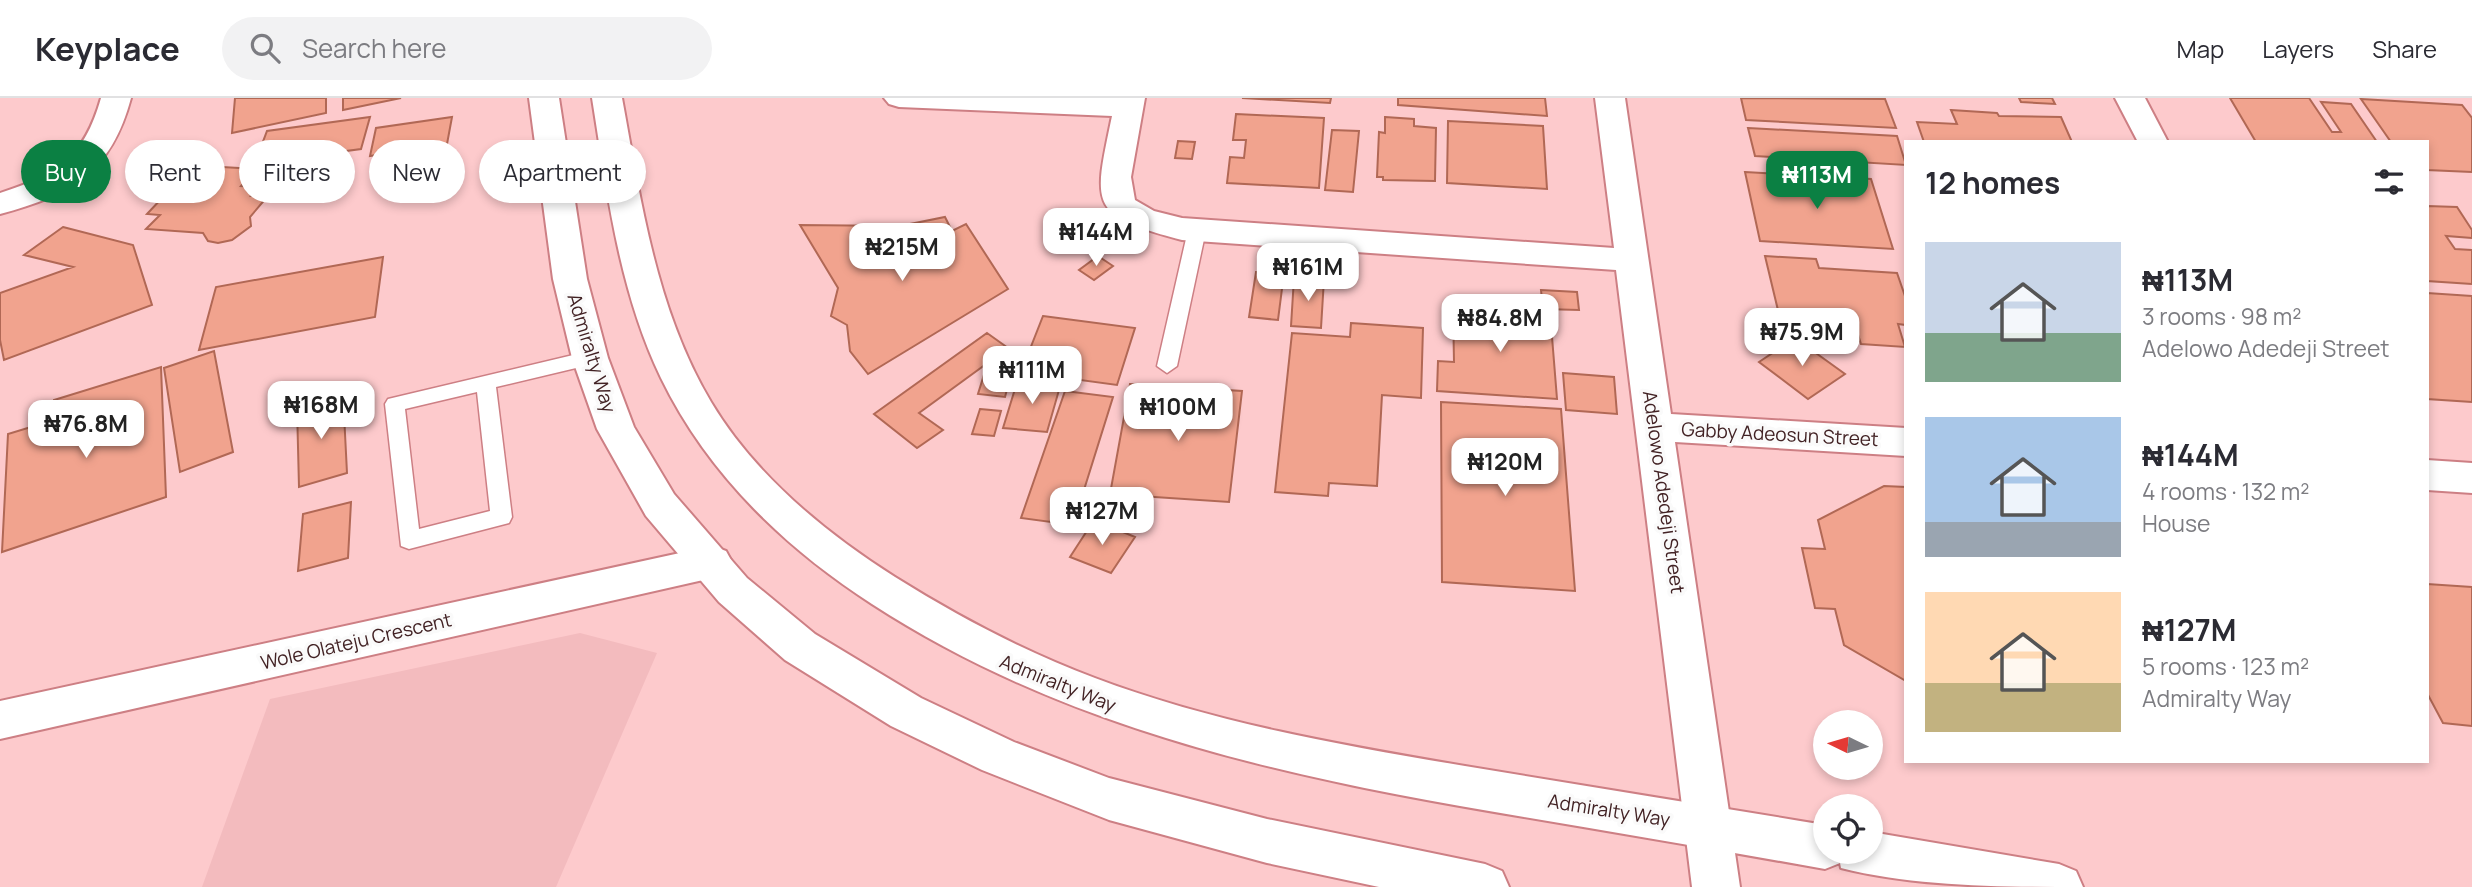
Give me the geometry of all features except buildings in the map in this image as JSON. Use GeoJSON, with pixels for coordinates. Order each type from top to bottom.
{"type":"FeatureCollection","features":[{"type":"Feature","properties":{"kind":"main road"},"geometry":{"type":"LineString","coordinates":[[0,204],[47,189],[77,171],[98,149],[110,127],[116,98]]}},
{"type":"Feature","properties":{"kind":"main road","name":"Admiralty Way"},"geometry":{"type":"LineString","coordinates":[[544,98],[568,267],[590,358],[616,429],[660,505],[712,562],[733,590],[800,647],[906,712],[998,756],[1109,799],[1267,841],[1485,887]]}},
{"type":"Feature","properties":{"kind":"main road","name":"Admiralty Way"},"geometry":{"type":"LineString","coordinates":[[607,98],[630,225],[647,294],[668,355],[699,414],[757,488],[821,547],[906,608],[998,659],[1117,708],[1229,741],[1375,772],[1813,845]]}},
{"type":"Feature","properties":{"kind":"main road"},"geometry":{"type":"LineString","coordinates":[[899,98],[1129,103],[1115,177],[1120,205],[1143,219],[1197,230],[1632,260]]}},
{"type":"Feature","properties":{"kind":"main road","name":"Adelowo Adedeji Street"},"geometry":{"type":"LineString","coordinates":[[1610,98],[1716,887]]}},
{"type":"Feature","properties":{"kind":"main road"},"geometry":{"type":"LineString","coordinates":[[2130,98],[2152,140]]}},
{"type":"Feature","properties":{"kind":"main road","name":"Gabby Adeosun Street"},"geometry":{"type":"LineString","coordinates":[[1655,427],[1904,442]]}},
{"type":"Feature","properties":{"kind":"main road"},"geometry":{"type":"LineString","coordinates":[[2429,475],[2472,478]]}},
{"type":"Feature","properties":{"kind":"main road","name":"Wole Olateju Crescent"},"geometry":{"type":"LineString","coordinates":[[0,720],[712,562]]}},
{"type":"Feature","properties":{"kind":"main road"},"geometry":{"type":"LineString","coordinates":[[1883,856],[2059,887]]}},
{"type":"Feature","properties":{"kind":"lane"},"geometry":{"type":"LineString","coordinates":[[1167,366],[1197,230]]}},
{"type":"Feature","properties":{"kind":"lane"},"geometry":{"type":"LineString","coordinates":[[486,383],[501,517],[409,540],[395,404],[590,358]]}},
{"type":"Feature","properties":{"kind":"shaded area"},"geometry":{"type":"Polygon","coordinates":[[[580,633],[657,653],[556,887],[202,887],[270,699],[580,633]]]}}]}
